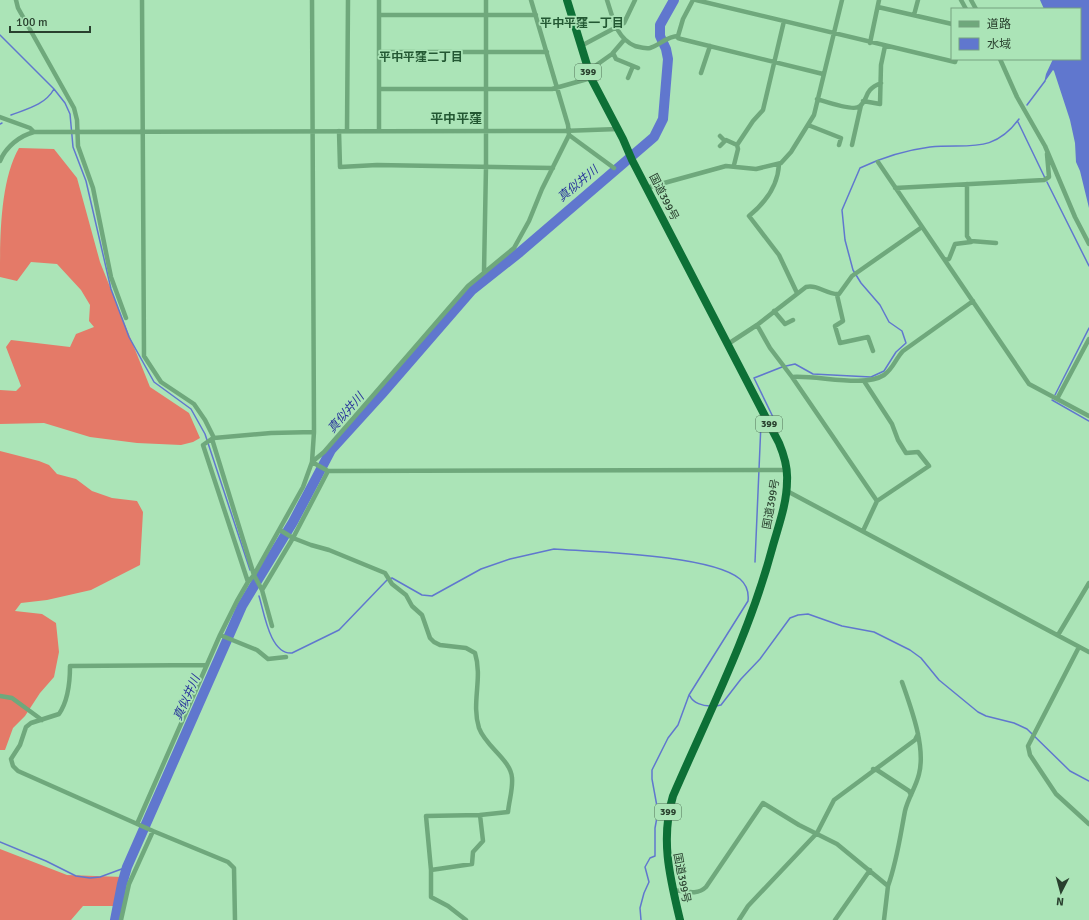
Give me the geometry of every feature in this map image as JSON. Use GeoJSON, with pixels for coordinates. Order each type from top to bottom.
{"type":"FeatureCollection","features":[{"type":"Feature","properties":{"kind":"highway","name":"国道399号"},"geometry":{"type":"LineString","coordinates":[[567,0],[589,75],[624,139],[632,160],[646,188],[779,443],[787,470],[787,491],[764,581],[751,618],[673,796],[668,813],[666,850],[680,920]]}},
{"type":"Feature","properties":{"kind":"street"},"geometry":{"type":"LineString","coordinates":[[16,0],[18,8],[74,108],[77,120],[73,130],[95,195],[111,277],[126,318]]}},
{"type":"Feature","properties":{"kind":"street"},"geometry":{"type":"LineString","coordinates":[[142,0],[144,356],[161,382],[194,404],[205,420],[272,626]]}},
{"type":"Feature","properties":{"kind":"street"},"geometry":{"type":"LineString","coordinates":[[138,825],[221,635],[248,582],[255,576],[281,530],[303,487],[313,462],[312,0]]}},
{"type":"Feature","properties":{"kind":"street"},"geometry":{"type":"LineString","coordinates":[[347,131],[348,0]]}},
{"type":"Feature","properties":{"kind":"street"},"geometry":{"type":"LineString","coordinates":[[379,0],[379,131]]}},
{"type":"Feature","properties":{"kind":"street"},"geometry":{"type":"LineString","coordinates":[[484,272],[486,167],[486,0]]}},
{"type":"Feature","properties":{"kind":"street"},"geometry":{"type":"LineString","coordinates":[[531,0],[569,132],[614,168]]}},
{"type":"Feature","properties":{"kind":"street"},"geometry":{"type":"LineString","coordinates":[[607,0],[616,27],[624,40],[644,48],[651,47],[678,36]]}},
{"type":"Feature","properties":{"kind":"street"},"geometry":{"type":"LineString","coordinates":[[581,46],[624,23],[635,0]]}},
{"type":"Feature","properties":{"kind":"street"},"geometry":{"type":"LineString","coordinates":[[678,36],[683,19],[695,0],[885,46],[955,62],[956,60]]}},
{"type":"Feature","properties":{"kind":"street"},"geometry":{"type":"LineString","coordinates":[[797,293],[781,259],[750,216],[760,207],[768,196],[776,177],[779,164],[791,152],[808,125],[815,110],[822,74],[842,0]]}},
{"type":"Feature","properties":{"kind":"street"},"geometry":{"type":"LineString","coordinates":[[870,42],[879,0]]}},
{"type":"Feature","properties":{"kind":"street"},"geometry":{"type":"LineString","coordinates":[[914,15],[918,0]]}},
{"type":"Feature","properties":{"kind":"street"},"geometry":{"type":"LineString","coordinates":[[878,7],[951,24]]}},
{"type":"Feature","properties":{"kind":"street"},"geometry":{"type":"LineString","coordinates":[[379,15],[536,15]]}},
{"type":"Feature","properties":{"kind":"street"},"geometry":{"type":"LineString","coordinates":[[734,165],[738,149],[737,145],[752,121],[763,110],[784,21]]}},
{"type":"Feature","properties":{"kind":"street"},"geometry":{"type":"LineString","coordinates":[[678,36],[678,38],[822,74]]}},
{"type":"Feature","properties":{"kind":"street"},"geometry":{"type":"LineString","coordinates":[[379,89],[557,88],[589,75],[613,53],[624,40]]}},
{"type":"Feature","properties":{"kind":"street"},"geometry":{"type":"LineString","coordinates":[[701,73],[710,46]]}},
{"type":"Feature","properties":{"kind":"street"},"geometry":{"type":"LineString","coordinates":[[862,103],[880,104],[881,66],[885,46]]}},
{"type":"Feature","properties":{"kind":"street"},"geometry":{"type":"LineString","coordinates":[[379,52],[547,52]]}},
{"type":"Feature","properties":{"kind":"street"},"geometry":{"type":"LineString","coordinates":[[613,53],[616,59],[635,67],[628,78]]}},
{"type":"Feature","properties":{"kind":"street"},"geometry":{"type":"LineString","coordinates":[[1000,60],[1016,97],[1045,146],[1089,244]]}},
{"type":"Feature","properties":{"kind":"street"},"geometry":{"type":"LineString","coordinates":[[817,98],[848,107],[858,108],[870,89],[881,83]]}},
{"type":"Feature","properties":{"kind":"street"},"geometry":{"type":"LineString","coordinates":[[852,145],[862,103]]}},
{"type":"Feature","properties":{"kind":"street"},"geometry":{"type":"LineString","coordinates":[[0,117],[30,128],[34,132]]}},
{"type":"Feature","properties":{"kind":"street"},"geometry":{"type":"LineString","coordinates":[[808,125],[841,138],[839,145]]}},
{"type":"Feature","properties":{"kind":"street"},"geometry":{"type":"LineString","coordinates":[[0,161],[8,147],[14,142],[34,132],[73,130],[143,130],[569,132],[618,129]]}},
{"type":"Feature","properties":{"kind":"street"},"geometry":{"type":"LineString","coordinates":[[339,131],[340,167],[553,168]]}},
{"type":"Feature","properties":{"kind":"street"},"geometry":{"type":"LineString","coordinates":[[313,462],[324,452],[468,286],[514,248],[520,239],[569,132]]}},
{"type":"Feature","properties":{"kind":"street"},"geometry":{"type":"LineString","coordinates":[[720,136],[725,141],[737,145]]}},
{"type":"Feature","properties":{"kind":"street"},"geometry":{"type":"LineString","coordinates":[[720,146],[725,141]]}},
{"type":"Feature","properties":{"kind":"street"},"geometry":{"type":"LineString","coordinates":[[895,188],[1047,179],[1050,174],[1045,146]]}},
{"type":"Feature","properties":{"kind":"street"},"geometry":{"type":"LineString","coordinates":[[878,162],[1029,384],[1089,416]]}},
{"type":"Feature","properties":{"kind":"street"},"geometry":{"type":"LineString","coordinates":[[646,188],[720,167],[734,165],[756,169],[779,164]]}},
{"type":"Feature","properties":{"kind":"street"},"geometry":{"type":"LineString","coordinates":[[967,184],[967,236],[971,241]]}},
{"type":"Feature","properties":{"kind":"street"},"geometry":{"type":"LineString","coordinates":[[837,295],[842,292],[852,276],[922,227]]}},
{"type":"Feature","properties":{"kind":"street"},"geometry":{"type":"LineString","coordinates":[[945,260],[949,259],[955,244],[967,244],[971,241],[996,243]]}},
{"type":"Feature","properties":{"kind":"street"},"geometry":{"type":"LineString","coordinates":[[728,344],[757,325],[797,293],[810,286],[837,295]]}},
{"type":"Feature","properties":{"kind":"street"},"geometry":{"type":"LineString","coordinates":[[837,295],[843,321],[835,326],[840,342],[843,343],[868,337],[873,350]]}},
{"type":"Feature","properties":{"kind":"street"},"geometry":{"type":"LineString","coordinates":[[792,377],[812,376],[864,381],[885,375],[903,351],[973,301]]}},
{"type":"Feature","properties":{"kind":"street"},"geometry":{"type":"LineString","coordinates":[[774,311],[785,324],[793,320]]}},
{"type":"Feature","properties":{"kind":"street"},"geometry":{"type":"LineString","coordinates":[[757,325],[767,344],[792,377],[877,501]]}},
{"type":"Feature","properties":{"kind":"street"},"geometry":{"type":"LineString","coordinates":[[1056,399],[1089,339]]}},
{"type":"Feature","properties":{"kind":"street"},"geometry":{"type":"LineString","coordinates":[[863,531],[877,501],[929,466],[918,452],[906,453],[898,440],[892,424],[864,381]]}},
{"type":"Feature","properties":{"kind":"street"},"geometry":{"type":"LineString","coordinates":[[248,582],[203,445],[212,439],[271,433],[314,432]]}},
{"type":"Feature","properties":{"kind":"street"},"geometry":{"type":"LineString","coordinates":[[313,462],[327,471],[787,470]]}},
{"type":"Feature","properties":{"kind":"street"},"geometry":{"type":"LineString","coordinates":[[261,589],[292,537],[327,471]]}},
{"type":"Feature","properties":{"kind":"street"},"geometry":{"type":"LineString","coordinates":[[787,491],[1089,652]]}},
{"type":"Feature","properties":{"kind":"street"},"geometry":{"type":"LineString","coordinates":[[281,530],[292,537],[311,545],[329,550],[388,575],[390,581],[406,595],[412,606],[422,615],[430,638],[434,642],[466,648],[475,653],[479,677],[476,704],[479,727],[485,740],[511,771],[512,779],[508,812],[480,815],[426,816],[431,870],[430,897],[448,906],[466,920]]}},
{"type":"Feature","properties":{"kind":"street"},"geometry":{"type":"LineString","coordinates":[[1058,635],[1089,583]]}},
{"type":"Feature","properties":{"kind":"street"},"geometry":{"type":"LineString","coordinates":[[221,635],[257,650],[268,659],[286,656]]}},
{"type":"Feature","properties":{"kind":"street"},"geometry":{"type":"LineString","coordinates":[[1079,647],[1028,743],[1028,750],[1056,794],[1089,824]]}},
{"type":"Feature","properties":{"kind":"street"},"geometry":{"type":"LineString","coordinates":[[207,665],[70,666],[70,684],[59,714],[31,723],[26,727],[20,745],[11,759],[13,766],[18,771],[138,825],[228,862],[234,868],[235,920]]}},
{"type":"Feature","properties":{"kind":"street"},"geometry":{"type":"LineString","coordinates":[[884,920],[888,886],[895,866],[906,806],[920,766],[918,734],[902,682]]}},
{"type":"Feature","properties":{"kind":"street"},"geometry":{"type":"LineString","coordinates":[[0,696],[12,698],[19,702],[42,720]]}},
{"type":"Feature","properties":{"kind":"street"},"geometry":{"type":"LineString","coordinates":[[739,920],[748,906],[817,833],[834,800],[873,769],[915,740],[918,734]]}},
{"type":"Feature","properties":{"kind":"street"},"geometry":{"type":"LineString","coordinates":[[873,769],[877,770],[909,791],[911,795]]}},
{"type":"Feature","properties":{"kind":"street"},"geometry":{"type":"LineString","coordinates":[[673,890],[696,893],[701,892],[706,887],[763,803],[799,825],[837,844],[888,886]]}},
{"type":"Feature","properties":{"kind":"street"},"geometry":{"type":"LineString","coordinates":[[431,870],[472,864],[473,852],[483,841],[480,815]]}},
{"type":"Feature","properties":{"kind":"street"},"geometry":{"type":"LineString","coordinates":[[121,920],[129,884],[152,830]]}},
{"type":"Feature","properties":{"kind":"street"},"geometry":{"type":"LineString","coordinates":[[835,920],[870,870]]}},
{"type":"Feature","properties":{"kind":"shaded area"},"geometry":{"type":"Polygon","coordinates":[[[19,148],[54,149],[77,178],[100,262],[150,387],[189,413],[200,438],[193,442],[181,445],[137,443],[90,437],[44,423],[0,424],[0,390],[16,391],[21,386],[6,347],[11,340],[70,347],[76,334],[94,327],[89,321],[90,305],[81,290],[57,264],[31,262],[17,281],[0,277],[2,210],[8,177],[19,148]]]}},
{"type":"Feature","properties":{"kind":"shaded area"},"geometry":{"type":"Polygon","coordinates":[[[0,451],[49,465],[57,474],[76,479],[92,491],[112,498],[137,501],[143,512],[140,565],[91,590],[47,600],[21,603],[15,611],[42,614],[56,623],[59,652],[54,677],[40,693],[25,716],[13,728],[5,750],[0,750],[0,451]]]}},
{"type":"Feature","properties":{"kind":"shaded area"},"geometry":{"type":"Polygon","coordinates":[[[0,849],[67,875],[123,877],[116,906],[83,906],[71,920],[0,920],[0,849]]]}},
{"type":"Feature","properties":{"kind":"water"},"geometry":{"type":"Polygon","coordinates":[[[1040,0],[1089,0],[1089,208],[1080,171],[1076,162],[1075,143],[1070,120],[1053,70],[1044,83],[1046,74],[1053,60],[1081,60],[1081,8],[1044,8],[1040,0]]]}},
{"type":"Feature","properties":{"kind":"waterway","name":"真似井川"},"geometry":{"type":"LineString","coordinates":[[115,920],[127,867],[242,606],[293,522],[331,450],[472,290],[520,252],[654,137],[663,119],[668,59],[666,49],[660,36],[660,25],[674,0]]}},
{"type":"Feature","properties":{"kind":"waterway"},"geometry":{"type":"LineString","coordinates":[[0,35],[54,89],[41,103],[11,115]]}},
{"type":"Feature","properties":{"kind":"waterway"},"geometry":{"type":"LineString","coordinates":[[1027,105],[1045,81]]}},
{"type":"Feature","properties":{"kind":"waterway"},"geometry":{"type":"LineString","coordinates":[[54,89],[65,103],[70,114],[73,147],[86,181],[111,289],[129,337],[154,382],[191,409],[205,434],[250,570]]}},
{"type":"Feature","properties":{"kind":"waterway"},"geometry":{"type":"LineString","coordinates":[[786,366],[795,364],[813,374],[871,377],[884,371],[896,352],[906,343],[902,331],[889,322],[880,305],[861,283],[853,270],[845,240],[842,210],[860,168],[894,155],[921,148],[968,146],[989,143],[999,138],[1019,119]]}},
{"type":"Feature","properties":{"kind":"waterway"},"geometry":{"type":"LineString","coordinates":[[1018,122],[1045,178]]}},
{"type":"Feature","properties":{"kind":"waterway"},"geometry":{"type":"LineString","coordinates":[[1047,182],[1089,266]]}},
{"type":"Feature","properties":{"kind":"waterway"},"geometry":{"type":"LineString","coordinates":[[1055,395],[1089,328]]}},
{"type":"Feature","properties":{"kind":"waterway"},"geometry":{"type":"LineString","coordinates":[[772,418],[773,417],[754,378],[782,367]]}},
{"type":"Feature","properties":{"kind":"waterway"},"geometry":{"type":"LineString","coordinates":[[1052,400],[1089,421]]}},
{"type":"Feature","properties":{"kind":"waterway"},"geometry":{"type":"LineString","coordinates":[[755,562],[761,423],[763,422]]}},
{"type":"Feature","properties":{"kind":"waterway"},"geometry":{"type":"LineString","coordinates":[[259,596],[266,622],[273,640],[284,652],[292,653],[339,630],[387,580],[392,578],[422,595],[432,596],[481,569],[510,559],[554,549],[623,553],[679,560],[725,571],[740,579],[747,589],[748,601],[689,695],[678,725],[668,738],[652,770],[652,779],[658,812],[655,828],[655,856],[650,858],[645,867],[649,882],[640,908],[641,920]]}},
{"type":"Feature","properties":{"kind":"waterway"},"geometry":{"type":"LineString","coordinates":[[716,706],[721,705],[741,679],[760,659],[790,618],[808,614],[842,626],[874,632],[910,650],[921,658],[939,680],[978,712],[986,716],[1014,723],[1027,729],[1070,771],[1089,781]]}},
{"type":"Feature","properties":{"kind":"waterway"},"geometry":{"type":"LineString","coordinates":[[690,696],[693,701],[698,704],[710,706]]}},
{"type":"Feature","properties":{"kind":"waterway"},"geometry":{"type":"LineString","coordinates":[[0,842],[46,861],[76,876],[90,878],[100,877],[127,867]]}},
{"type":"Feature","properties":{"kind":"district","name":"平中平窪一丁目"},"geometry":{"type":"Point","coordinates":[582,23]}},
{"type":"Feature","properties":{"kind":"district","name":"平中平窪二丁目"},"geometry":{"type":"Point","coordinates":[421,57]}},
{"type":"Feature","properties":{"kind":"district","name":"平中平窪"},"geometry":{"type":"Point","coordinates":[456,119]}}]}
